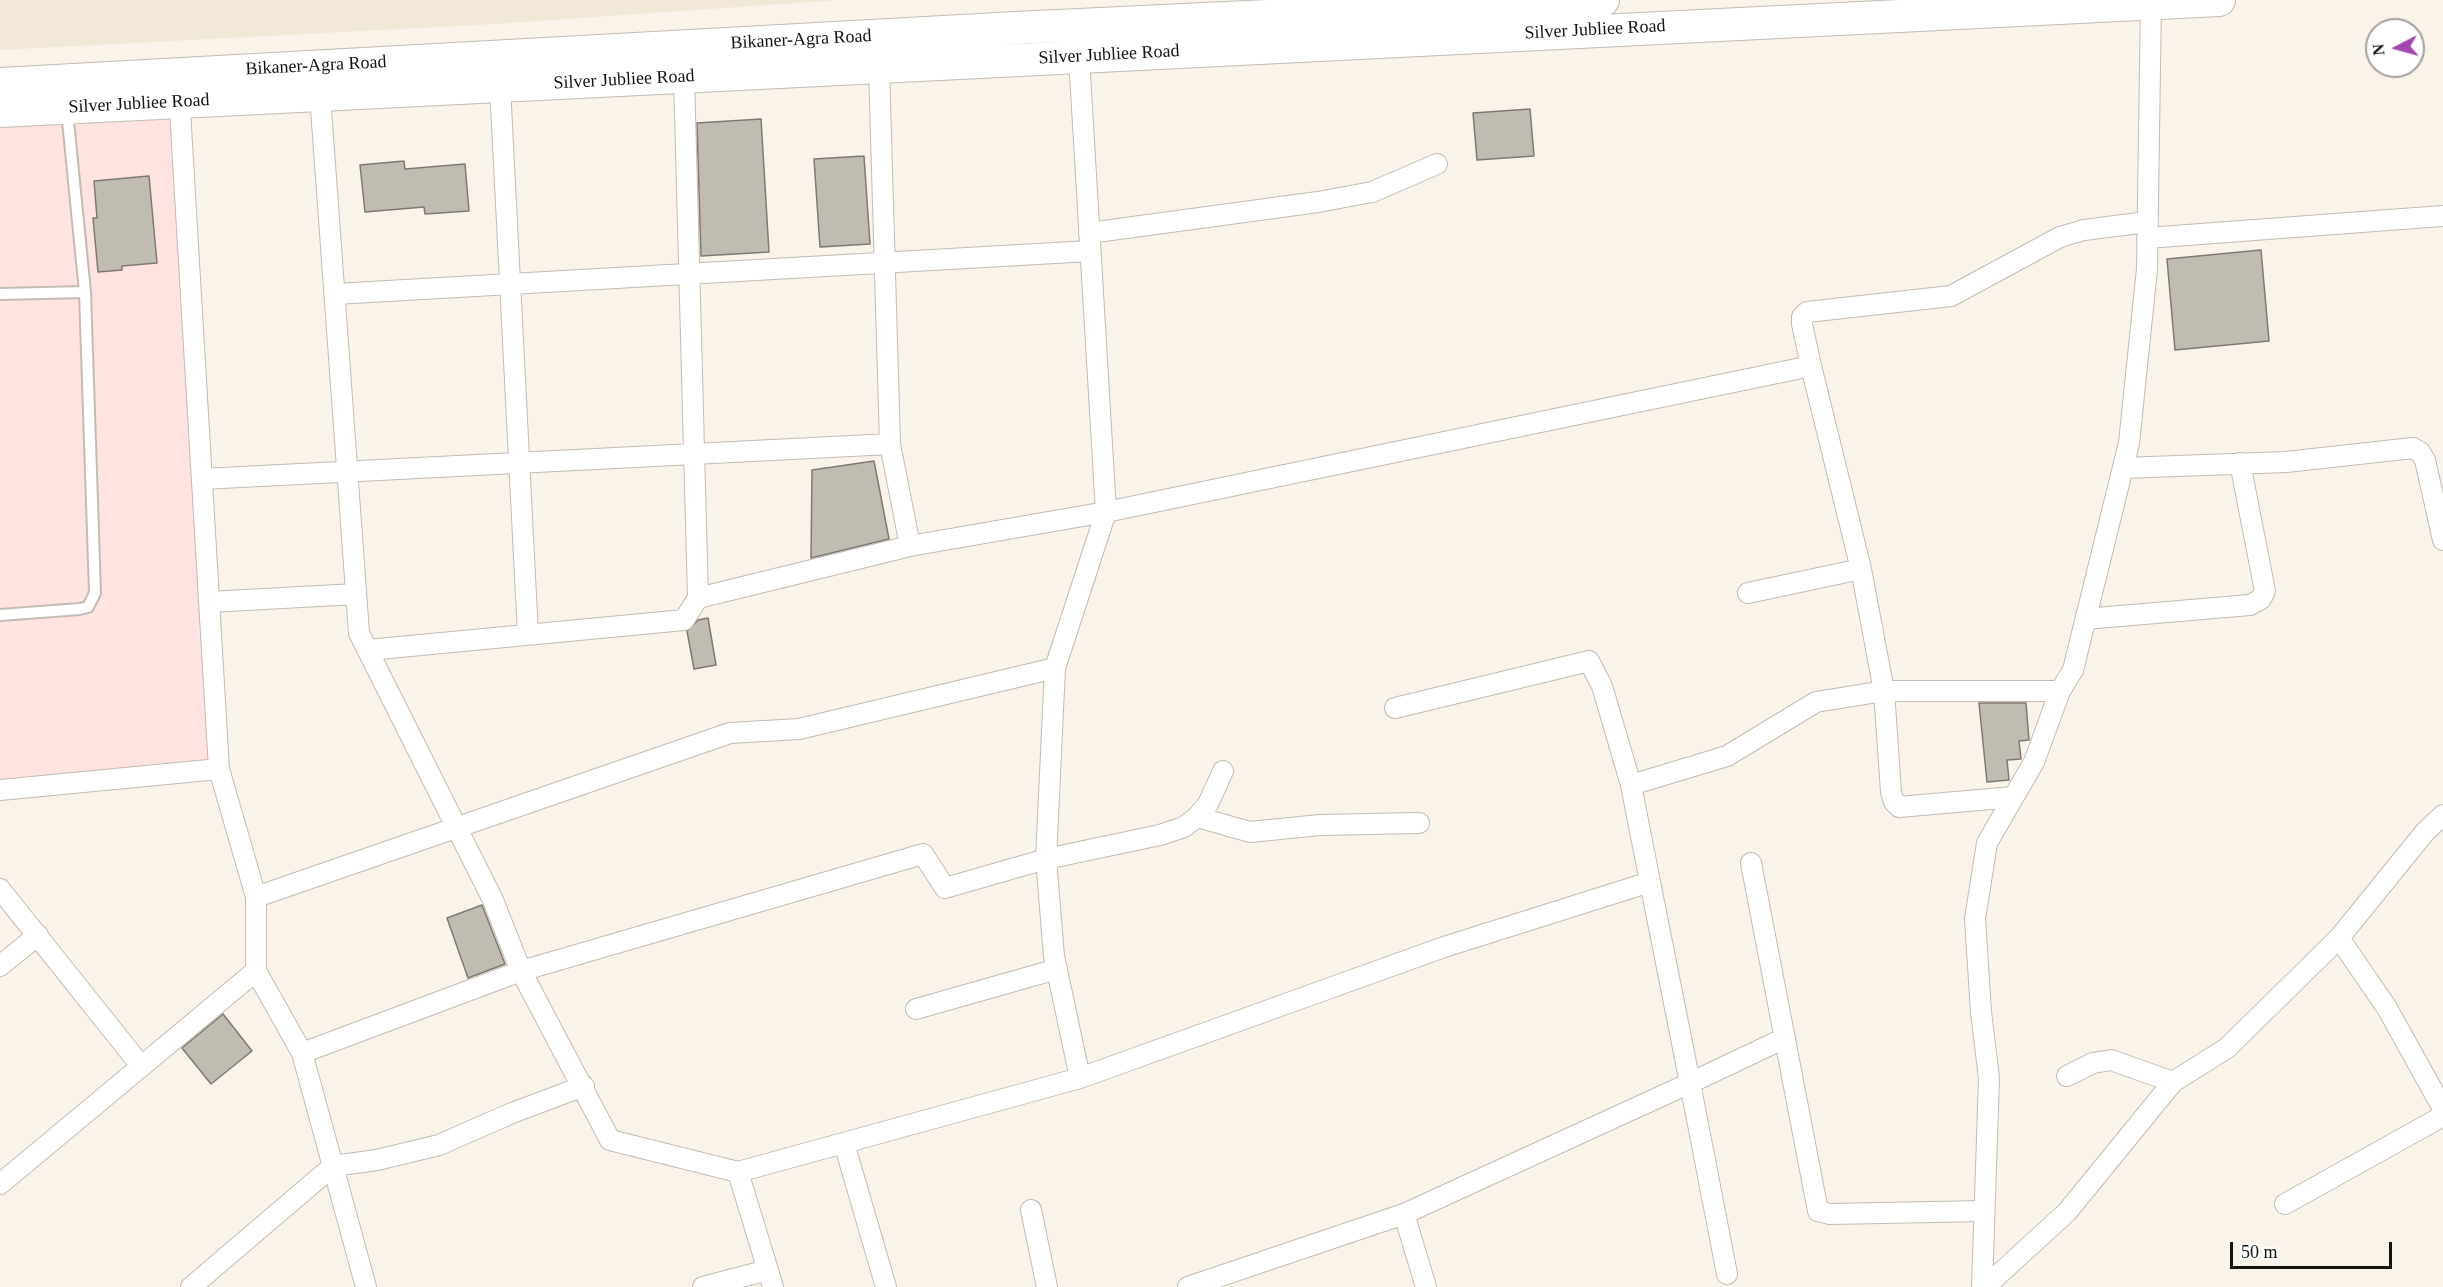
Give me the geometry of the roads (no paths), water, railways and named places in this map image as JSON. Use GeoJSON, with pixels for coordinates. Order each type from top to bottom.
{"type":"FeatureCollection","features":[{"type":"Feature","properties":{"kind":"main road","name":"Bikaner-Agra Road"},"geometry":{"type":"LineString","coordinates":[[0,84],[178,88],[1256,8],[1603,0]]}},
{"type":"Feature","properties":{"kind":"main road","name":"Silver Jubliee Road"},"geometry":{"type":"LineString","coordinates":[[0,111],[66,108],[178,88],[320,95],[2219,0]]}},
{"type":"Feature","properties":{"kind":"street"},"geometry":{"type":"LineString","coordinates":[[1983,1287],[1989,1078],[1981,1012],[1975,919],[1987,843],[2034,762],[2060,691],[2073,670],[2129,443],[2147,268],[2151,2]]}},
{"type":"Feature","properties":{"kind":"street"},"geometry":{"type":"LineString","coordinates":[[1256,8],[1256,48]]}},
{"type":"Feature","properties":{"kind":"street"},"geometry":{"type":"LineString","coordinates":[[1079,57],[1106,512],[1055,668],[1046,859],[1057,969],[1080,1078]]}},
{"type":"Feature","properties":{"kind":"street"},"geometry":{"type":"LineString","coordinates":[[879,67],[890,444],[910,546]]}},
{"type":"Feature","properties":{"kind":"street"},"geometry":{"type":"LineString","coordinates":[[368,650],[684,620],[698,598],[684,76]]}},
{"type":"Feature","properties":{"kind":"street"},"geometry":{"type":"LineString","coordinates":[[500,86],[512,284],[528,635]]}},
{"type":"Feature","properties":{"kind":"street"},"geometry":{"type":"LineString","coordinates":[[178,88],[219,769],[256,897],[256,971],[302,1053],[366,1287]]}},
{"type":"Feature","properties":{"kind":"street"},"geometry":{"type":"LineString","coordinates":[[320,95],[359,633],[493,900],[521,972],[584,1086],[610,1140],[738,1172],[1080,1078],[1444,947],[1650,882]]}},
{"type":"Feature","properties":{"kind":"street"},"geometry":{"type":"LineString","coordinates":[[334,294],[885,262],[1090,242],[1372,192],[1437,164]]}},
{"type":"Feature","properties":{"kind":"street"},"geometry":{"type":"LineString","coordinates":[[2013,797],[1899,807],[1894,802],[1891,792],[1884,691],[1861,569],[1811,366],[1802,317],[1807,312],[1951,296],[2060,237],[2084,230],[2147,230],[2443,216]]}},
{"type":"Feature","properties":{"kind":"street"},"geometry":{"type":"LineString","coordinates":[[698,598],[910,546],[1106,512],[1811,366]]}},
{"type":"Feature","properties":{"kind":"street"},"geometry":{"type":"LineString","coordinates":[[202,479],[890,444]]}},
{"type":"Feature","properties":{"kind":"street"},"geometry":{"type":"LineString","coordinates":[[2123,468],[2286,462],[2413,448],[2420,452],[2425,460],[2443,540]]}},
{"type":"Feature","properties":{"kind":"street"},"geometry":{"type":"LineString","coordinates":[[2085,619],[2250,605],[2261,599],[2265,591],[2240,464]]}},
{"type":"Feature","properties":{"kind":"street"},"geometry":{"type":"LineString","coordinates":[[1748,593],[1861,569]]}},
{"type":"Feature","properties":{"kind":"street"},"geometry":{"type":"LineString","coordinates":[[209,602],[356,594]]}},
{"type":"Feature","properties":{"kind":"street"},"geometry":{"type":"LineString","coordinates":[[1395,708],[1589,661],[1602,686],[1632,785],[1727,1274]]}},
{"type":"Feature","properties":{"kind":"street"},"geometry":{"type":"LineString","coordinates":[[256,897],[730,733],[799,729],[1055,668]]}},
{"type":"Feature","properties":{"kind":"street"},"geometry":{"type":"LineString","coordinates":[[1632,785],[1727,756],[1816,702],[1884,691],[2060,691]]}},
{"type":"Feature","properties":{"kind":"street"},"geometry":{"type":"LineString","coordinates":[[0,790],[219,769]]}},
{"type":"Feature","properties":{"kind":"street"},"geometry":{"type":"LineString","coordinates":[[302,1053],[521,972],[923,854],[945,888],[1046,859],[1161,835],[1184,827],[1197,817],[1208,804],[1223,771]]}},
{"type":"Feature","properties":{"kind":"street"},"geometry":{"type":"LineString","coordinates":[[1983,1287],[2067,1212],[2173,1082],[2227,1048],[2339,938],[2425,832],[2443,815]]}},
{"type":"Feature","properties":{"kind":"street"},"geometry":{"type":"LineString","coordinates":[[1197,817],[1250,832],[1320,825],[1419,823]]}},
{"type":"Feature","properties":{"kind":"street"},"geometry":{"type":"LineString","coordinates":[[1751,863],[1818,1211],[1830,1214],[1984,1211]]}},
{"type":"Feature","properties":{"kind":"street"},"geometry":{"type":"LineString","coordinates":[[0,889],[141,1066]]}},
{"type":"Feature","properties":{"kind":"street"},"geometry":{"type":"LineString","coordinates":[[0,966],[38,935]]}},
{"type":"Feature","properties":{"kind":"street"},"geometry":{"type":"LineString","coordinates":[[2339,938],[2387,1008],[2443,1109]]}},
{"type":"Feature","properties":{"kind":"street"},"geometry":{"type":"LineString","coordinates":[[916,1009],[1057,969]]}},
{"type":"Feature","properties":{"kind":"street"},"geometry":{"type":"LineString","coordinates":[[0,1184],[256,971]]}},
{"type":"Feature","properties":{"kind":"street"},"geometry":{"type":"LineString","coordinates":[[1188,1287],[1404,1214],[1785,1038]]}},
{"type":"Feature","properties":{"kind":"street"},"geometry":{"type":"LineString","coordinates":[[2067,1076],[2093,1063],[2111,1060],[2173,1082]]}},
{"type":"Feature","properties":{"kind":"street"},"geometry":{"type":"LineString","coordinates":[[191,1287],[333,1166],[377,1160],[438,1145],[584,1086]]}},
{"type":"Feature","properties":{"kind":"street"},"geometry":{"type":"LineString","coordinates":[[2285,1204],[2443,1116]]}},
{"type":"Feature","properties":{"kind":"street"},"geometry":{"type":"LineString","coordinates":[[844,1143],[886,1287]]}},
{"type":"Feature","properties":{"kind":"street"},"geometry":{"type":"LineString","coordinates":[[703,1287],[771,1279],[738,1172]]}},
{"type":"Feature","properties":{"kind":"street"},"geometry":{"type":"LineString","coordinates":[[1031,1210],[1047,1287]]}},
{"type":"Feature","properties":{"kind":"street"},"geometry":{"type":"LineString","coordinates":[[1404,1214],[1426,1287]]}},
{"type":"Feature","properties":{"kind":"lane"},"geometry":{"type":"LineString","coordinates":[[0,615],[80,609],[88,607],[95,593],[85,292],[66,108]]}},
{"type":"Feature","properties":{"kind":"lane"},"geometry":{"type":"LineString","coordinates":[[0,294],[85,292]]}}]}
